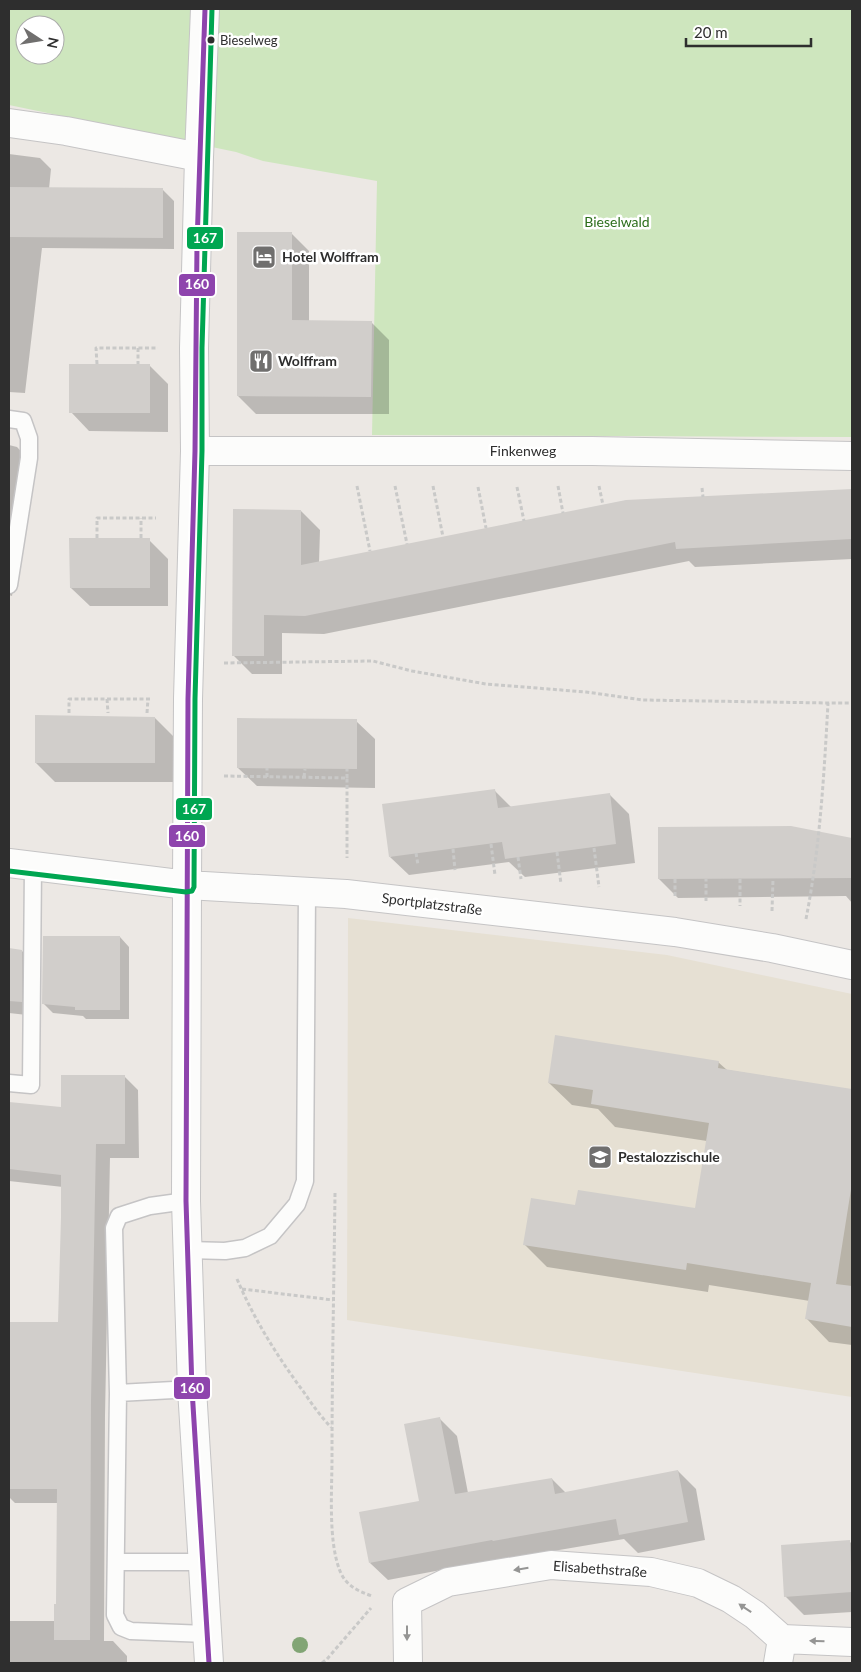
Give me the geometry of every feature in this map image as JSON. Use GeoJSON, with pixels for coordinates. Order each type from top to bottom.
{"type":"FeatureCollection","features":[{"type":"Feature","properties":{"kind":"street"},"geometry":{"type":"LineString","coordinates":[[205,9],[194,348],[193,517],[188,699],[186,1201],[192,1389],[209,1663]]}},
{"type":"Feature","properties":{"kind":"street"},"geometry":{"type":"LineString","coordinates":[[9,123],[66,131],[199,157]]}},
{"type":"Feature","properties":{"kind":"street","name":"Finkenweg"},"geometry":{"type":"LineString","coordinates":[[194,451],[592,451],[852,456]]}},
{"type":"Feature","properties":{"kind":"street","name":"Sportplatzstraße"},"geometry":{"type":"LineString","coordinates":[[21,865],[187,885],[346,894],[675,932],[799,954],[852,966]]}},
{"type":"Feature","properties":{"kind":"street","name":"Elisabethstraße"},"geometry":{"type":"LineString","coordinates":[[407,1602],[448,1582],[552,1565],[651,1572],[698,1583],[731,1599],[755,1615],[780,1651],[852,1642]]}},
{"type":"Feature","properties":{"kind":"street"},"geometry":{"type":"LineString","coordinates":[[407,1602],[408,1663]]}},
{"type":"Feature","properties":{"kind":"lane"},"geometry":{"type":"LineString","coordinates":[[9,419],[23,421],[29,438],[29,458],[9,585]]}},
{"type":"Feature","properties":{"kind":"lane"},"geometry":{"type":"LineString","coordinates":[[9,1082],[31,1085],[21,865]]}},
{"type":"Feature","properties":{"kind":"lane"},"geometry":{"type":"LineString","coordinates":[[188,1250],[225,1251],[245,1248],[270,1236],[297,1204],[304,1182],[307,892]]}},
{"type":"Feature","properties":{"kind":"lane"},"geometry":{"type":"LineString","coordinates":[[186,1201],[150,1206],[119,1216],[114,1228],[118,1393],[115,1615],[121,1626],[132,1631],[206,1634]]}},
{"type":"Feature","properties":{"kind":"lane"},"geometry":{"type":"LineString","coordinates":[[118,1393],[192,1389]]}},
{"type":"Feature","properties":{"kind":"lane"},"geometry":{"type":"LineString","coordinates":[[116,1562],[202,1562]]}},
{"type":"Feature","properties":{"kind":"path"},"geometry":{"type":"LineString","coordinates":[[97,364],[96,348],[194,348]]}},
{"type":"Feature","properties":{"kind":"path"},"geometry":{"type":"LineString","coordinates":[[138,348],[138,364]]}},
{"type":"Feature","properties":{"kind":"path"},"geometry":{"type":"LineString","coordinates":[[388,451],[407,544]]}},
{"type":"Feature","properties":{"kind":"path"},"geometry":{"type":"LineString","coordinates":[[426,451],[443,537]]}},
{"type":"Feature","properties":{"kind":"path"},"geometry":{"type":"LineString","coordinates":[[350,452],[370,551]]}},
{"type":"Feature","properties":{"kind":"path"},"geometry":{"type":"LineString","coordinates":[[470,452],[486,528]]}},
{"type":"Feature","properties":{"kind":"path"},"geometry":{"type":"LineString","coordinates":[[97,538],[97,518],[193,517]]}},
{"type":"Feature","properties":{"kind":"path"},"geometry":{"type":"LineString","coordinates":[[140,538],[141,518]]}},
{"type":"Feature","properties":{"kind":"path"},"geometry":{"type":"LineString","coordinates":[[190,662],[373,661],[412,671],[486,684],[586,692],[643,700],[852,703]]}},
{"type":"Feature","properties":{"kind":"path"},"geometry":{"type":"LineString","coordinates":[[69,713],[69,699],[188,699]]}},
{"type":"Feature","properties":{"kind":"path"},"geometry":{"type":"LineString","coordinates":[[107,699],[108,713]]}},
{"type":"Feature","properties":{"kind":"path"},"geometry":{"type":"LineString","coordinates":[[148,699],[148,713]]}},
{"type":"Feature","properties":{"kind":"path"},"geometry":{"type":"LineString","coordinates":[[799,954],[812,888],[822,812],[828,703]]}},
{"type":"Feature","properties":{"kind":"path"},"geometry":{"type":"LineString","coordinates":[[267,768],[267,777]]}},
{"type":"Feature","properties":{"kind":"path"},"geometry":{"type":"LineString","coordinates":[[304,777],[305,769]]}},
{"type":"Feature","properties":{"kind":"path"},"geometry":{"type":"LineString","coordinates":[[346,894],[347,769]]}},
{"type":"Feature","properties":{"kind":"path"},"geometry":{"type":"LineString","coordinates":[[188,776],[347,778]]}},
{"type":"Feature","properties":{"kind":"path"},"geometry":{"type":"LineString","coordinates":[[225,1251],[241,1289],[285,1367],[323,1419],[332,1428],[332,1517],[335,1551],[345,1581],[358,1590],[379,1598],[407,1602]]}},
{"type":"Feature","properties":{"kind":"path"},"geometry":{"type":"LineString","coordinates":[[241,1289],[333,1300]]}},
{"type":"Feature","properties":{"kind":"path"},"geometry":{"type":"LineString","coordinates":[[322,1663],[328,1659],[379,1598]]}},
{"type":"Feature","properties":{"kind":"shaded area","name":"Pestalozzischule"},"geometry":{"type":"Polygon","coordinates":[[[348,918],[667,955],[852,994],[852,1397],[347,1320],[348,918]]]}},
{"type":"Feature","properties":{"kind":"green space","name":"Bieselwald"},"geometry":{"type":"Polygon","coordinates":[[[9,9],[852,9],[852,437],[372,435],[377,181],[263,161],[236,152],[9,105],[9,9]]]}},
{"type":"Feature","properties":{"kind":"building"},"geometry":{"type":"Polygon","coordinates":[[[9,187],[163,188],[163,238],[9,237],[9,187]]]}},
{"type":"Feature","properties":{"kind":"building"},"geometry":{"type":"Polygon","coordinates":[[[237,232],[292,232],[292,320],[372,321],[371,397],[237,396],[237,232]]]}},
{"type":"Feature","properties":{"kind":"building"},"geometry":{"type":"Polygon","coordinates":[[[69,364],[150,364],[150,413],[69,413],[69,364]]]}},
{"type":"Feature","properties":{"kind":"building"},"geometry":{"type":"Polygon","coordinates":[[[852,489],[852,539],[676,549],[675,542],[305,616],[264,615],[264,656],[232,656],[233,509],[301,510],[301,565],[626,500],[852,489]]]}},
{"type":"Feature","properties":{"kind":"building"},"geometry":{"type":"Polygon","coordinates":[[[69,538],[150,538],[150,588],[70,588],[69,538]]]}},
{"type":"Feature","properties":{"kind":"building"},"geometry":{"type":"Polygon","coordinates":[[[35,715],[155,717],[155,763],[35,763],[35,715]]]}},
{"type":"Feature","properties":{"kind":"building"},"geometry":{"type":"Polygon","coordinates":[[[237,718],[357,719],[357,769],[237,768],[237,718]]]}},
{"type":"Feature","properties":{"kind":"building"},"geometry":{"type":"Polygon","coordinates":[[[495,789],[498,808],[610,793],[616,844],[505,859],[502,842],[389,857],[382,804],[495,789]]]}},
{"type":"Feature","properties":{"kind":"building"},"geometry":{"type":"Polygon","coordinates":[[[791,826],[852,838],[852,878],[658,879],[658,827],[791,826]]]}},
{"type":"Feature","properties":{"kind":"building"},"geometry":{"type":"Polygon","coordinates":[[[43,936],[120,936],[120,1010],[75,1010],[75,1007],[42,1004],[43,936]]]}},
{"type":"Feature","properties":{"kind":"building"},"geometry":{"type":"Polygon","coordinates":[[[9,948],[22,950],[22,1002],[9,1001],[9,948]]]}},
{"type":"Feature","properties":{"kind":"building"},"geometry":{"type":"Polygon","coordinates":[[[555,1035],[719,1061],[718,1068],[852,1089],[852,1183],[836,1284],[852,1286],[852,1327],[805,1319],[811,1283],[687,1263],[686,1270],[523,1245],[531,1198],[575,1205],[578,1190],[695,1208],[709,1123],[591,1104],[593,1090],[548,1083],[555,1035]]]}},
{"type":"Feature","properties":{"kind":"building"},"geometry":{"type":"Polygon","coordinates":[[[61,1075],[125,1075],[125,1144],[96,1144],[91,1401],[90,1640],[54,1640],[57,1489],[9,1489],[9,1322],[58,1322],[61,1175],[9,1169],[9,1102],[61,1107],[61,1075]]]}},
{"type":"Feature","properties":{"kind":"building"},"geometry":{"type":"Polygon","coordinates":[[[440,1417],[455,1494],[552,1478],[555,1494],[678,1470],[688,1522],[619,1535],[616,1519],[369,1563],[359,1512],[419,1501],[404,1424],[440,1417]]]}},
{"type":"Feature","properties":{"kind":"building"},"geometry":{"type":"Polygon","coordinates":[[[850,1540],[852,1592],[784,1597],[781,1545],[850,1540]]]}},
{"type":"Feature","properties":{"kind":"transit line","name":"160"},"geometry":{"type":"LineString","coordinates":[[205,9],[197,244],[195,451],[188,699],[186,1201],[192,1389],[209,1663]]}},
{"type":"Feature","properties":{"kind":"transit line","name":"167"},"geometry":{"type":"LineString","coordinates":[[9,871],[186,892],[192,891],[194,887],[195,699],[202,451],[202,348],[212,9]]}},
{"type":"Feature","properties":{"kind":"place","name":"Bieselweg"},"geometry":{"type":"Point","coordinates":[211,40]}},
{"type":"Feature","properties":{"kind":"place","name":"Hotel Wolffram"},"geometry":{"type":"Point","coordinates":[264,257]}},
{"type":"Feature","properties":{"kind":"place","name":"Wolffram"},"geometry":{"type":"Point","coordinates":[261,361]}},
{"type":"Feature","properties":{"kind":"place","name":"Pestalozzischule"},"geometry":{"type":"Point","coordinates":[600,1157]}}]}
